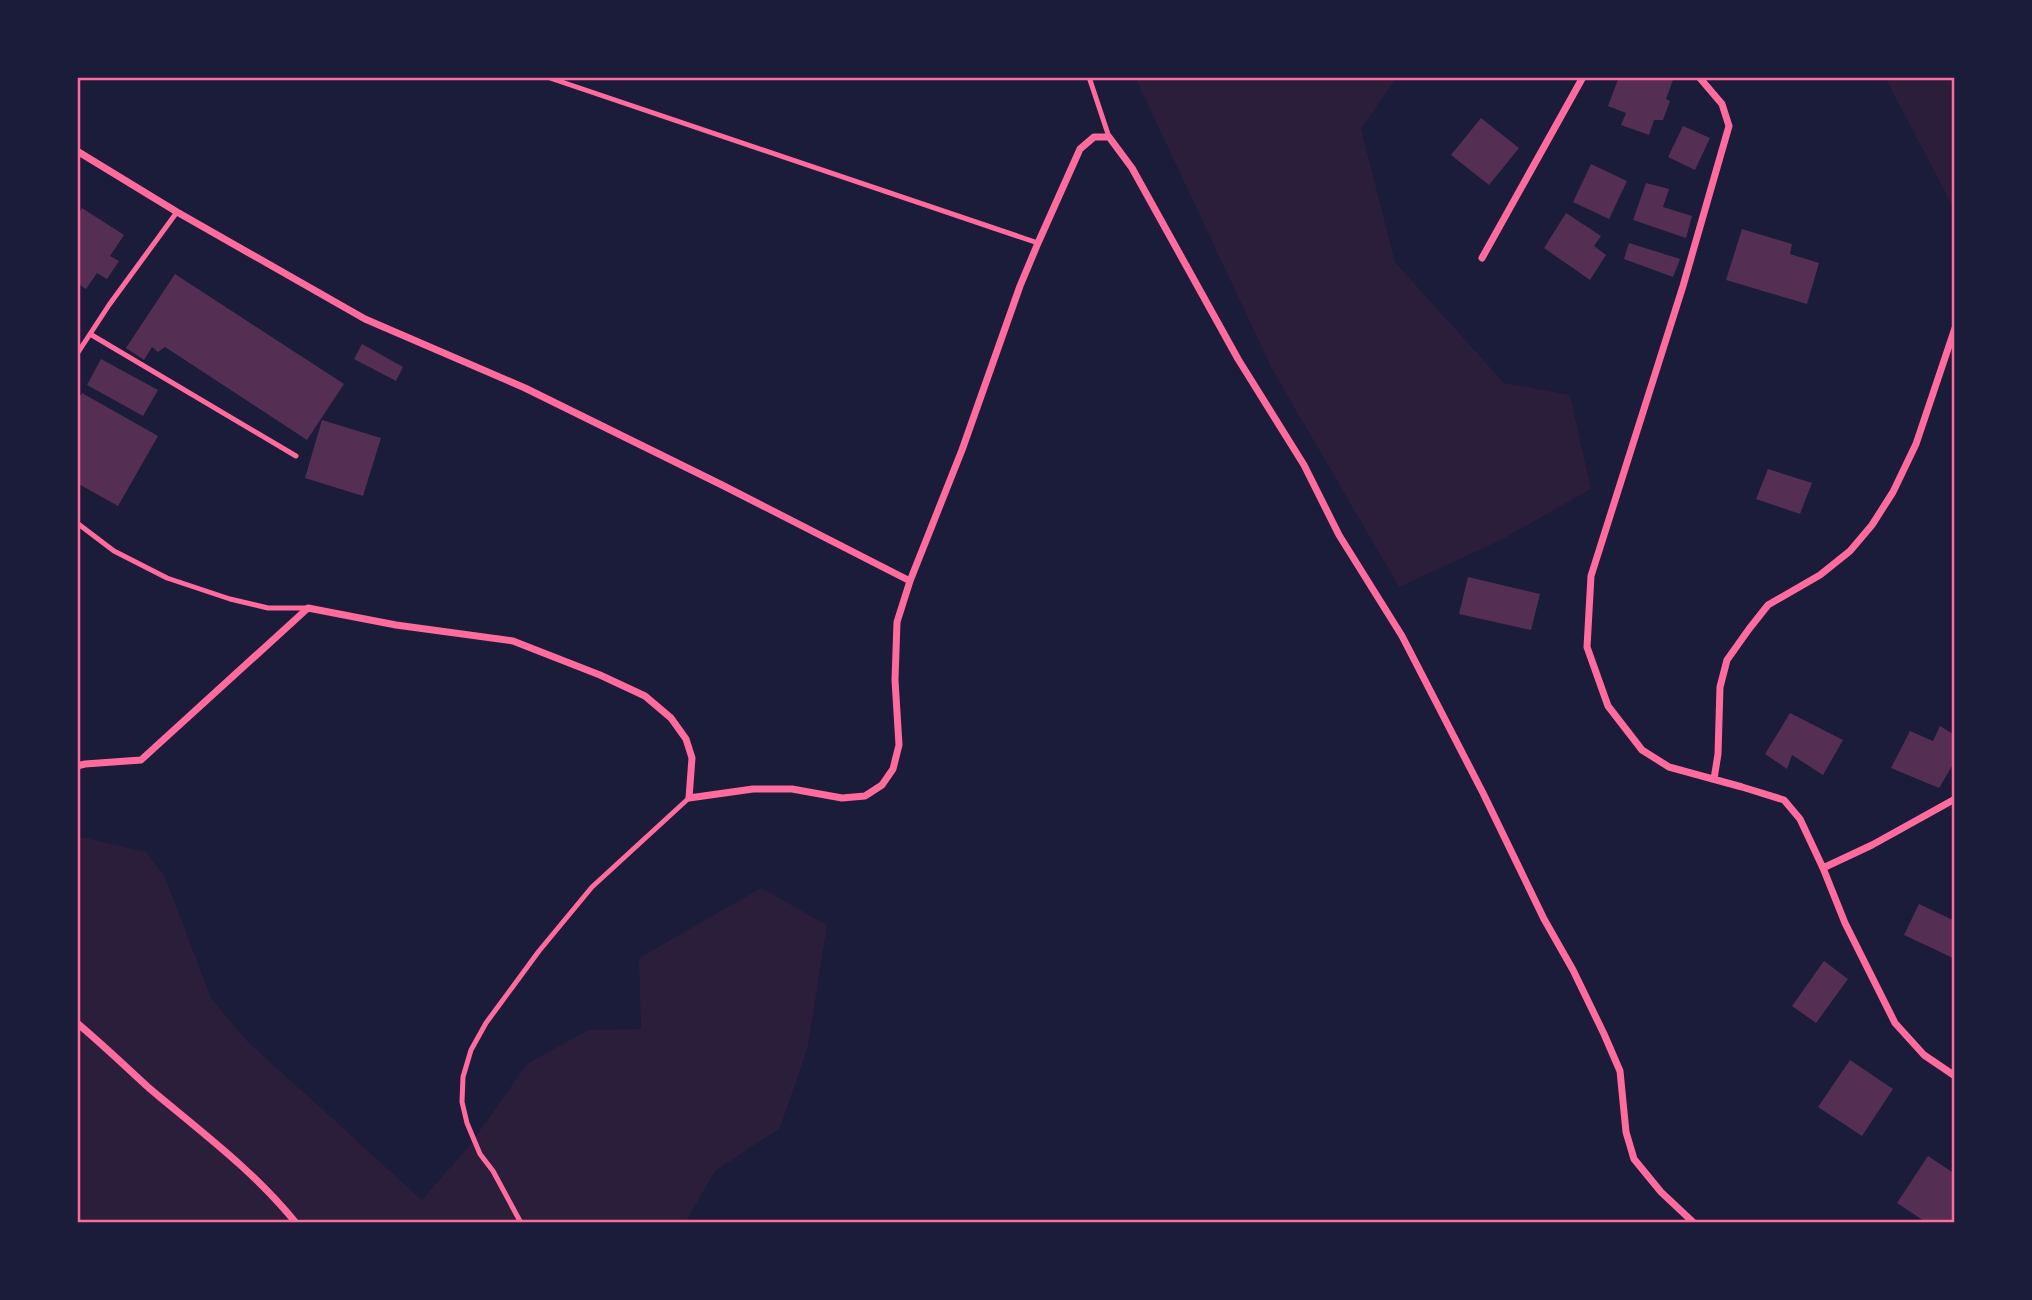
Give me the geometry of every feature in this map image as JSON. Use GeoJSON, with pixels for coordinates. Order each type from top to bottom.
{"type":"FeatureCollection","features":[{"type":"Feature","properties":{"kind":"street"},"geometry":{"type":"LineString","coordinates":[[1482,258],[1583,77]]}},
{"type":"Feature","properties":{"kind":"street"},"geometry":{"type":"LineString","coordinates":[[1699,77],[1722,104],[1729,126],[1683,286],[1591,576],[1587,647],[1608,706],[1642,750],[1669,767],[1784,800],[1800,819],[1824,868],[1845,923],[1895,1023],[1924,1055],[1955,1076]]}},
{"type":"Feature","properties":{"kind":"street"},"geometry":{"type":"LineString","coordinates":[[77,766],[141,760],[308,608],[396,625],[513,641],[645,695],[671,718],[686,739],[692,758],[689,798],[753,789],[792,789],[842,798],[865,796],[882,785],[893,769],[899,746],[895,680],[897,622],[909,581],[962,450],[1020,286],[1080,149],[1094,137],[1109,137],[1132,168],[1237,359],[1304,465],[1339,535],[1402,636],[1544,919],[1578,981],[1620,1071],[1626,1132],[1634,1158],[1661,1192],[1693,1223]]}},
{"type":"Feature","properties":{"kind":"street"},"geometry":{"type":"LineString","coordinates":[[77,151],[177,212],[365,319],[525,388],[909,581]]}},
{"type":"Feature","properties":{"kind":"street"},"geometry":{"type":"LineString","coordinates":[[1714,779],[1718,754],[1720,687],[1727,660],[1768,606],[1820,575],[1850,551],[1872,525],[1893,492],[1916,444],[1955,328]]}},
{"type":"Feature","properties":{"kind":"street"},"geometry":{"type":"LineString","coordinates":[[1824,868],[1955,799]]}},
{"type":"Feature","properties":{"kind":"street"},"geometry":{"type":"LineString","coordinates":[[77,1023],[150,1088],[216,1141],[273,1195],[296,1223]]}},
{"type":"Feature","properties":{"kind":"lane"},"geometry":{"type":"LineString","coordinates":[[547,77],[1038,243]]}},
{"type":"Feature","properties":{"kind":"lane"},"geometry":{"type":"LineString","coordinates":[[1089,77],[1109,137]]}},
{"type":"Feature","properties":{"kind":"lane"},"geometry":{"type":"LineString","coordinates":[[77,354],[177,212]]}},
{"type":"Feature","properties":{"kind":"lane"},"geometry":{"type":"LineString","coordinates":[[90,334],[296,456]]}},
{"type":"Feature","properties":{"kind":"lane"},"geometry":{"type":"LineString","coordinates":[[77,523],[114,551],[167,578],[230,600],[268,608],[308,608]]}},
{"type":"Feature","properties":{"kind":"lane"},"geometry":{"type":"LineString","coordinates":[[521,1223],[493,1171],[480,1154],[467,1123],[463,1102],[463,1077],[471,1050],[486,1023],[539,951],[592,887],[689,798]]}},
{"type":"Feature","properties":{"kind":"shaded area"},"geometry":{"type":"Polygon","coordinates":[[[1135,77],[1397,77],[1361,129],[1395,262],[1504,383],[1570,395],[1591,489],[1501,540],[1399,587],[1272,369],[1135,77]]]}},
{"type":"Feature","properties":{"kind":"shaded area"},"geometry":{"type":"Polygon","coordinates":[[[1885,77],[1955,77],[1955,211],[1885,77]]]}},
{"type":"Feature","properties":{"kind":"shaded area"},"geometry":{"type":"Polygon","coordinates":[[[77,836],[146,852],[165,877],[211,998],[247,1041],[422,1200],[469,1146],[527,1064],[588,1030],[641,1029],[639,958],[761,888],[827,925],[808,1046],[780,1128],[715,1171],[685,1223],[77,1223],[77,836]]]}},
{"type":"Feature","properties":{"kind":"building"},"geometry":{"type":"Polygon","coordinates":[[[1619,77],[1674,77],[1666,99],[1670,101],[1663,120],[1654,120],[1649,135],[1621,125],[1626,113],[1608,106],[1619,77]]]}},
{"type":"Feature","properties":{"kind":"building"},"geometry":{"type":"Polygon","coordinates":[[[1481,118],[1519,148],[1489,185],[1451,155],[1481,118]]]}},
{"type":"Feature","properties":{"kind":"building"},"geometry":{"type":"Polygon","coordinates":[[[1683,126],[1710,138],[1695,170],[1668,157],[1683,126]]]}},
{"type":"Feature","properties":{"kind":"building"},"geometry":{"type":"Polygon","coordinates":[[[1591,164],[1627,181],[1609,219],[1573,202],[1591,164]]]}},
{"type":"Feature","properties":{"kind":"building"},"geometry":{"type":"Polygon","coordinates":[[[1646,183],[1669,189],[1663,207],[1692,216],[1686,238],[1633,220],[1646,183]]]}},
{"type":"Feature","properties":{"kind":"building"},"geometry":{"type":"Polygon","coordinates":[[[82,208],[124,235],[110,256],[119,261],[107,279],[97,273],[86,289],[77,283],[77,216],[82,208]]]}},
{"type":"Feature","properties":{"kind":"building"},"geometry":{"type":"Polygon","coordinates":[[[1566,213],[1601,236],[1594,246],[1606,255],[1590,280],[1544,248],[1566,213]]]}},
{"type":"Feature","properties":{"kind":"building"},"geometry":{"type":"Polygon","coordinates":[[[1742,229],[1792,244],[1790,254],[1819,263],[1807,304],[1726,280],[1742,229]]]}},
{"type":"Feature","properties":{"kind":"building"},"geometry":{"type":"Polygon","coordinates":[[[1629,243],[1680,259],[1673,277],[1624,259],[1629,243]]]}},
{"type":"Feature","properties":{"kind":"building"},"geometry":{"type":"Polygon","coordinates":[[[175,274],[344,384],[307,440],[165,347],[158,352],[152,347],[144,360],[126,348],[175,274]]]}},
{"type":"Feature","properties":{"kind":"building"},"geometry":{"type":"Polygon","coordinates":[[[362,344],[403,367],[396,381],[354,359],[362,344]]]}},
{"type":"Feature","properties":{"kind":"building"},"geometry":{"type":"Polygon","coordinates":[[[101,359],[158,390],[143,416],[87,385],[101,359]]]}},
{"type":"Feature","properties":{"kind":"building"},"geometry":{"type":"Polygon","coordinates":[[[82,393],[158,436],[118,506],[77,483],[77,401],[82,393]]]}},
{"type":"Feature","properties":{"kind":"building"},"geometry":{"type":"Polygon","coordinates":[[[322,420],[381,438],[363,496],[305,478],[322,420]]]}},
{"type":"Feature","properties":{"kind":"building"},"geometry":{"type":"Polygon","coordinates":[[[1768,469],[1812,483],[1800,514],[1756,499],[1768,469]]]}},
{"type":"Feature","properties":{"kind":"building"},"geometry":{"type":"Polygon","coordinates":[[[1468,577],[1540,594],[1531,630],[1459,614],[1468,577]]]}},
{"type":"Feature","properties":{"kind":"building"},"geometry":{"type":"Polygon","coordinates":[[[1790,713],[1843,740],[1823,775],[1792,755],[1787,769],[1765,754],[1790,713]]]}},
{"type":"Feature","properties":{"kind":"building"},"geometry":{"type":"Polygon","coordinates":[[[1940,726],[1955,735],[1955,761],[1939,788],[1891,768],[1910,731],[1933,741],[1940,726]]]}},
{"type":"Feature","properties":{"kind":"building"},"geometry":{"type":"Polygon","coordinates":[[[1919,904],[1955,921],[1953,958],[1904,935],[1919,904]]]}},
{"type":"Feature","properties":{"kind":"building"},"geometry":{"type":"Polygon","coordinates":[[[1824,961],[1848,979],[1816,1023],[1792,1006],[1824,961]]]}},
{"type":"Feature","properties":{"kind":"building"},"geometry":{"type":"Polygon","coordinates":[[[1850,1060],[1893,1089],[1862,1136],[1818,1107],[1850,1060]]]}},
{"type":"Feature","properties":{"kind":"building"},"geometry":{"type":"Polygon","coordinates":[[[1928,1156],[1955,1174],[1955,1216],[1950,1223],[1927,1223],[1897,1203],[1928,1156]]]}}]}
